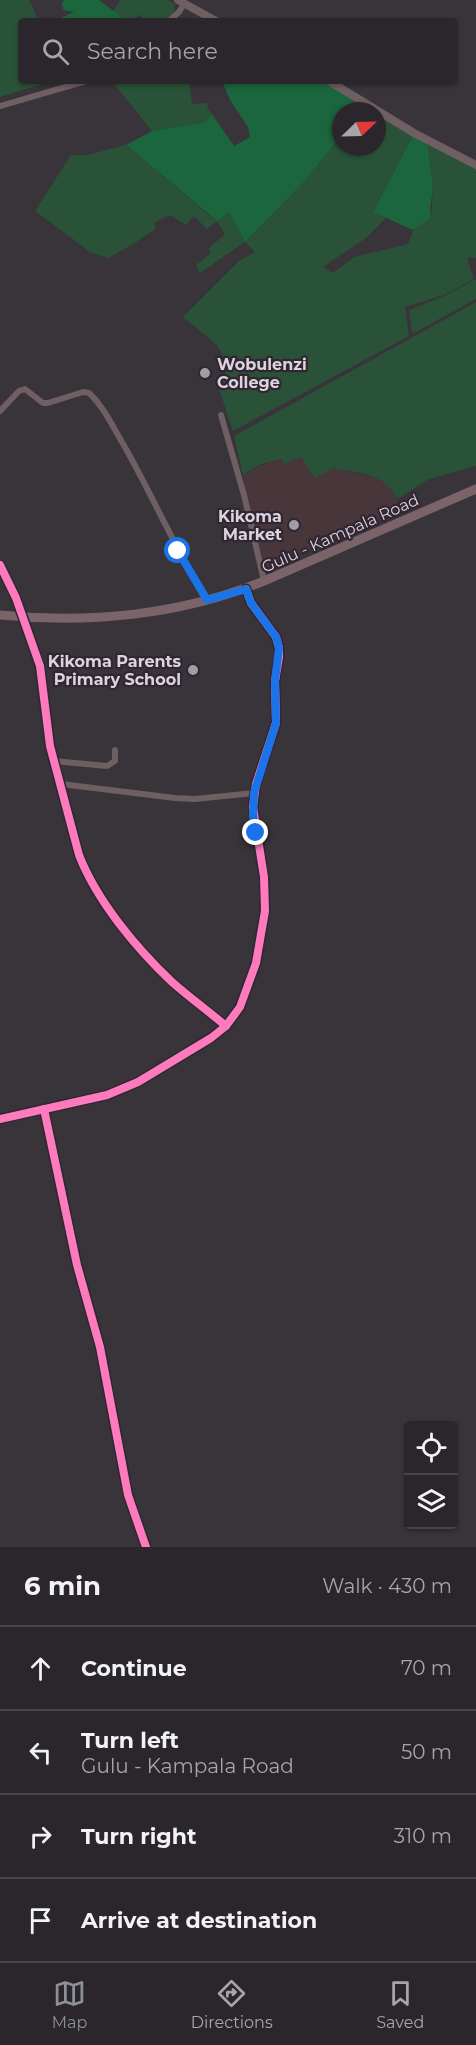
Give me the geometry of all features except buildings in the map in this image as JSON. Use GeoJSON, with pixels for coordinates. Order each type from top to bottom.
{"type":"FeatureCollection","features":[{"type":"Feature","properties":{"kind":"main road","name":"Gulu - Kampala Road"},"geometry":{"type":"LineString","coordinates":[[0,615],[86,619],[165,610],[207,600],[264,582],[476,489]]}},
{"type":"Feature","properties":{"kind":"street"},"geometry":{"type":"LineString","coordinates":[[172,18],[179,12],[181,2],[210,18]]}},
{"type":"Feature","properties":{"kind":"street"},"geometry":{"type":"LineString","coordinates":[[0,106],[76,84]]}},
{"type":"Feature","properties":{"kind":"street"},"geometry":{"type":"LineString","coordinates":[[334,84],[414,133],[476,165]]}},
{"type":"Feature","properties":{"kind":"street"},"geometry":{"type":"LineString","coordinates":[[0,411],[19,391],[25,389],[43,403],[48,404],[83,392],[89,393],[101,406],[137,468],[178,551],[207,600]]}},
{"type":"Feature","properties":{"kind":"street"},"geometry":{"type":"LineString","coordinates":[[221,415],[244,495],[264,582]]}},
{"type":"Feature","properties":{"kind":"street"},"geometry":{"type":"LineString","coordinates":[[0,565],[23,617],[40,666],[54,761],[79,855],[86,872],[111,912],[142,950],[172,981],[226,1026]]}},
{"type":"Feature","properties":{"kind":"street"},"geometry":{"type":"LineString","coordinates":[[0,1119],[107,1095],[138,1082],[196,1048],[226,1026],[240,1007],[256,963],[265,910],[264,877],[253,816],[254,793],[276,723],[275,681],[279,648],[276,637],[251,603],[246,589]]}},
{"type":"Feature","properties":{"kind":"street"},"geometry":{"type":"LineString","coordinates":[[54,761],[107,766],[115,761],[116,750]]}},
{"type":"Feature","properties":{"kind":"street"},"geometry":{"type":"LineString","coordinates":[[61,784],[195,799],[254,793]]}},
{"type":"Feature","properties":{"kind":"street"},"geometry":{"type":"LineString","coordinates":[[44,1108],[77,1265],[100,1347],[128,1495],[146,1547]]}},
{"type":"Feature","properties":{"kind":"shaded area","name":"Kikoma Market"},"geometry":{"type":"Polygon","coordinates":[[[301,457],[315,478],[333,468],[381,479],[390,485],[401,511],[263,569],[243,476],[261,465],[281,460],[285,464],[301,457]]]}},
{"type":"Feature","properties":{"kind":"green space"},"geometry":{"type":"Polygon","coordinates":[[[0,0],[29,0],[38,18],[18,18],[18,84],[43,84],[0,97],[0,0]]]}},
{"type":"Feature","properties":{"kind":"green space"},"geometry":{"type":"Polygon","coordinates":[[[65,0],[99,0],[123,18],[61,18],[74,12],[63,10],[62,2],[65,0]]]}},
{"type":"Feature","properties":{"kind":"green space"},"geometry":{"type":"Polygon","coordinates":[[[120,0],[167,0],[175,4],[174,13],[167,18],[142,18],[141,15],[134,18],[122,18],[113,12],[120,0]]]}},
{"type":"Feature","properties":{"kind":"green space"},"geometry":{"type":"Polygon","coordinates":[[[114,84],[189,84],[192,104],[208,103],[207,108],[212,114],[205,122],[152,131],[114,84]]]}},
{"type":"Feature","properties":{"kind":"green space"},"geometry":{"type":"Polygon","coordinates":[[[223,84],[328,84],[355,102],[332,102],[332,147],[303,183],[245,242],[229,212],[217,221],[126,145],[152,131],[205,122],[212,114],[234,146],[250,137],[248,127],[230,100],[223,84]]]}},
{"type":"Feature","properties":{"kind":"green space"},"geometry":{"type":"Polygon","coordinates":[[[386,119],[414,133],[373,211],[386,218],[366,238],[323,267],[333,273],[354,257],[408,244],[413,230],[431,218],[433,187],[427,141],[476,165],[476,258],[467,258],[474,279],[444,295],[405,307],[409,336],[233,431],[217,383],[229,368],[217,345],[183,317],[240,260],[255,252],[245,242],[303,183],[332,147],[332,156],[386,156],[386,119]]]}},
{"type":"Feature","properties":{"kind":"green space"},"geometry":{"type":"Polygon","coordinates":[[[414,133],[427,141],[433,187],[431,218],[413,230],[373,212],[414,133]]]}},
{"type":"Feature","properties":{"kind":"green space"},"geometry":{"type":"Polygon","coordinates":[[[126,145],[216,221],[229,212],[245,242],[200,273],[196,265],[211,253],[208,249],[225,234],[217,221],[207,229],[194,216],[186,225],[170,215],[155,222],[155,229],[135,243],[108,258],[90,252],[35,211],[71,155],[87,155],[126,145]]]}},
{"type":"Feature","properties":{"kind":"green space"},"geometry":{"type":"Polygon","coordinates":[[[476,279],[476,299],[412,334],[409,310],[444,296],[476,279]]]}},
{"type":"Feature","properties":{"kind":"green space"},"geometry":{"type":"Polygon","coordinates":[[[476,302],[476,466],[429,479],[397,499],[386,484],[361,473],[333,468],[315,478],[301,457],[285,464],[281,459],[261,464],[243,475],[234,436],[476,302]]]}},
{"type":"Feature","properties":{"kind":"cycle path"},"geometry":{"type":"LineString","coordinates":[[0,565],[16,598],[40,666],[50,746],[79,855],[87,872],[119,923],[145,954],[172,982],[226,1026]]}},
{"type":"Feature","properties":{"kind":"cycle path"},"geometry":{"type":"LineString","coordinates":[[0,1119],[107,1095],[138,1082],[211,1038],[226,1026],[240,1007],[256,963],[265,911],[264,877],[253,807],[256,784],[276,723],[275,681],[279,657],[276,637],[251,603],[246,589]]}},
{"type":"Feature","properties":{"kind":"cycle path"},"geometry":{"type":"LineString","coordinates":[[44,1109],[77,1265],[100,1347],[128,1495],[146,1547]]}},
{"type":"Feature","properties":{"kind":"place","name":"Wobulenzi College"},"geometry":{"type":"Point","coordinates":[205,373]}},
{"type":"Feature","properties":{"kind":"place","name":"Kikoma Market"},"geometry":{"type":"Point","coordinates":[294,525]}},
{"type":"Feature","properties":{"kind":"place","name":"Kikoma Parents Primary School"},"geometry":{"type":"Point","coordinates":[193,670]}},
{"type":"Feature","properties":{"kind":"route"},"geometry":{"type":"LineString","coordinates":[[178,551],[207,600],[246,589],[251,603],[278,643],[279,657],[275,681],[276,723],[254,793],[253,816],[256,833]]}}]}
